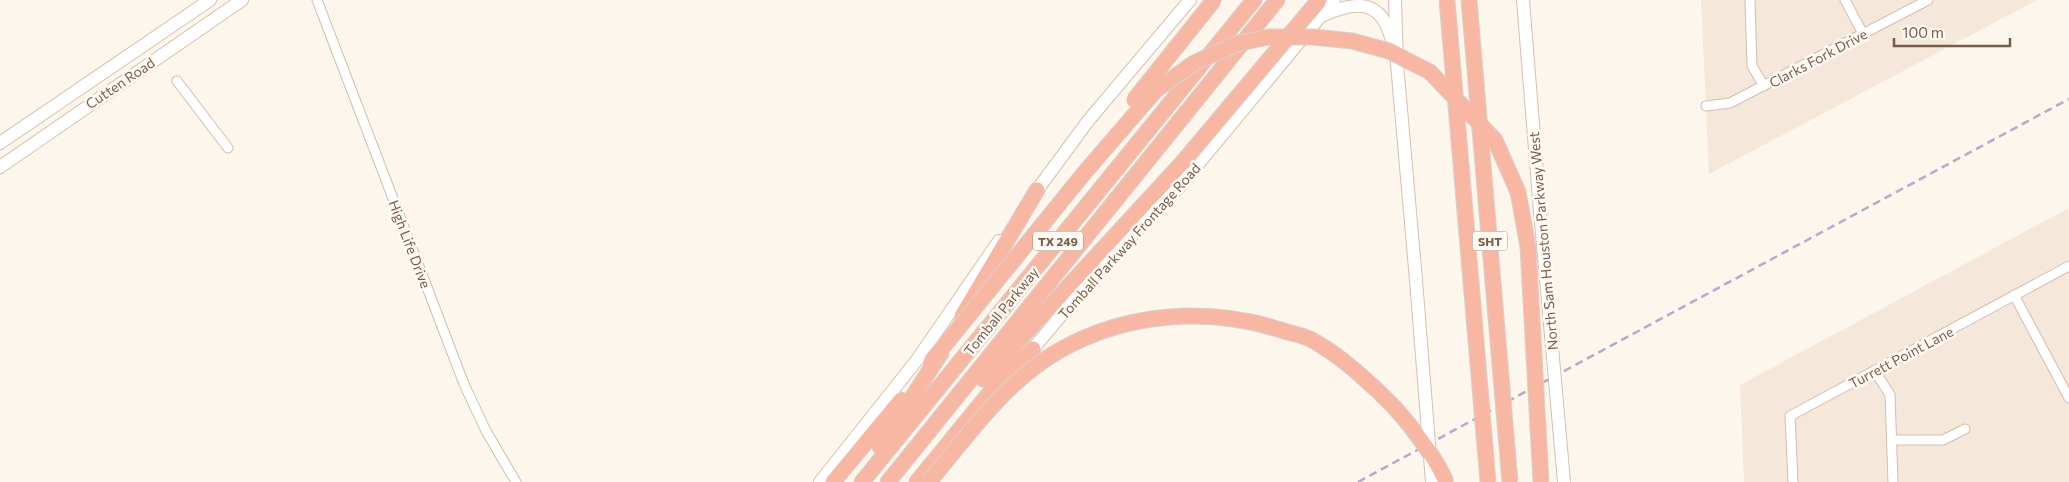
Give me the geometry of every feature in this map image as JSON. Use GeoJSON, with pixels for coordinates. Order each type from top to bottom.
{"type":"FeatureCollection","features":[{"type":"Feature","properties":{"kind":"highway"},"geometry":{"type":"LineString","coordinates":[[931,362],[943,340],[978,294],[1214,0]]}},
{"type":"Feature","properties":{"kind":"highway","name":"Tomball Parkway"},"geometry":{"type":"LineString","coordinates":[[863,480],[1254,0]]}},
{"type":"Feature","properties":{"kind":"highway","name":"Tomball Parkway"},"geometry":{"type":"LineString","coordinates":[[888,482],[1277,0]]}},
{"type":"Feature","properties":{"kind":"highway"},"geometry":{"type":"LineString","coordinates":[[888,482],[1182,163],[1319,0]]}},
{"type":"Feature","properties":{"kind":"highway","name":"SHT"},"geometry":{"type":"LineString","coordinates":[[1447,0],[1488,482]]}},
{"type":"Feature","properties":{"kind":"highway","name":"SHT"},"geometry":{"type":"LineString","coordinates":[[1469,0],[1510,482]]}},
{"type":"Feature","properties":{"kind":"highway"},"geometry":{"type":"LineString","coordinates":[[833,482],[1123,126],[1156,90],[1194,63],[1239,43],[1269,38],[1313,36],[1352,42],[1389,51],[1430,72],[1495,140],[1518,192],[1528,247],[1541,482]]}},
{"type":"Feature","properties":{"kind":"highway"},"geometry":{"type":"LineString","coordinates":[[863,480],[885,439],[924,380],[1037,190]]}},
{"type":"Feature","properties":{"kind":"highway"},"geometry":{"type":"LineString","coordinates":[[929,482],[993,404],[1023,376],[1061,349],[1107,329],[1165,316],[1211,316],[1257,322],[1310,339],[1360,373],[1406,419],[1446,482]]}},
{"type":"Feature","properties":{"kind":"highway"},"geometry":{"type":"LineString","coordinates":[[917,482],[1006,373],[1033,349]]}},
{"type":"Feature","properties":{"kind":"main road","name":"Cutten Road"},"geometry":{"type":"LineString","coordinates":[[0,143],[210,0]]}},
{"type":"Feature","properties":{"kind":"main road","name":"Cutten Road"},"geometry":{"type":"LineString","coordinates":[[0,167],[242,0]]}},
{"type":"Feature","properties":{"kind":"main road"},"geometry":{"type":"LineString","coordinates":[[820,482],[917,360],[1037,190],[1088,122],[1190,0]]}},
{"type":"Feature","properties":{"kind":"main road","name":"Tomball Parkway Frontage Road"},"geometry":{"type":"LineString","coordinates":[[924,482],[1033,349],[1106,264],[1179,187],[1334,0]]}},
{"type":"Feature","properties":{"kind":"main road"},"geometry":{"type":"LineString","coordinates":[[1395,0],[1397,64],[1432,482]]}},
{"type":"Feature","properties":{"kind":"main road","name":"North Sam Houston Parkway West"},"geometry":{"type":"LineString","coordinates":[[1523,0],[1564,482]]}},
{"type":"Feature","properties":{"kind":"main road"},"geometry":{"type":"LineString","coordinates":[[1320,17],[1343,6],[1356,4],[1369,7],[1380,13],[1388,26],[1397,64]]}},
{"type":"Feature","properties":{"kind":"main road"},"geometry":{"type":"LineString","coordinates":[[173,26],[183,41]]}},
{"type":"Feature","properties":{"kind":"street","name":"High Life Drive"},"geometry":{"type":"LineString","coordinates":[[317,0],[464,384],[486,431],[516,482]]}},
{"type":"Feature","properties":{"kind":"street"},"geometry":{"type":"LineString","coordinates":[[1750,0],[1752,66],[1764,86]]}},
{"type":"Feature","properties":{"kind":"street"},"geometry":{"type":"LineString","coordinates":[[1844,0],[1863,34]]}},
{"type":"Feature","properties":{"kind":"street","name":"Clarks Fork Drive"},"geometry":{"type":"LineString","coordinates":[[1706,106],[1730,103],[1928,0]]}},
{"type":"Feature","properties":{"kind":"street"},"geometry":{"type":"LineString","coordinates":[[177,81],[228,148]]}},
{"type":"Feature","properties":{"kind":"street","name":"Turrett Point Lane"},"geometry":{"type":"LineString","coordinates":[[1793,482],[1790,416],[2069,266]]}},
{"type":"Feature","properties":{"kind":"street"},"geometry":{"type":"LineString","coordinates":[[2014,295],[2069,398]]}},
{"type":"Feature","properties":{"kind":"street"},"geometry":{"type":"LineString","coordinates":[[1875,370],[1890,395],[1893,482]]}},
{"type":"Feature","properties":{"kind":"street"},"geometry":{"type":"LineString","coordinates":[[1892,440],[1943,440],[1965,429]]}},
{"type":"Feature","properties":{"kind":"shaded area"},"geometry":{"type":"Polygon","coordinates":[[[1701,0],[2037,0],[1709,174],[1701,0]]]}},
{"type":"Feature","properties":{"kind":"shaded area"},"geometry":{"type":"Polygon","coordinates":[[[2069,208],[2069,482],[1744,482],[1740,385],[2069,208]]]}},
{"type":"Feature","properties":{"kind":"railway"},"geometry":{"type":"LineString","coordinates":[[1358,482],[2069,99]]}}]}
